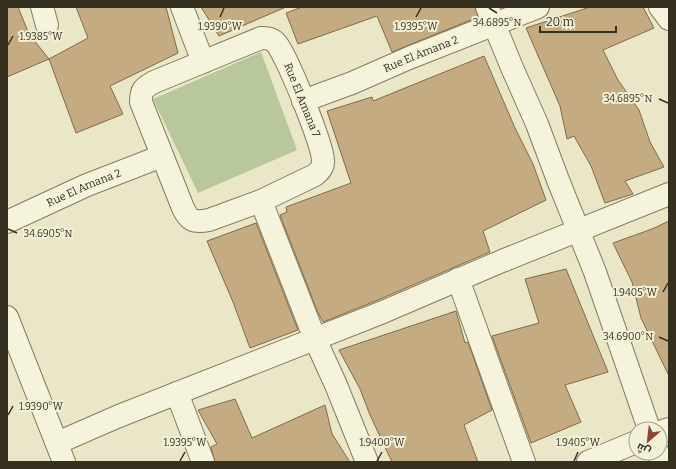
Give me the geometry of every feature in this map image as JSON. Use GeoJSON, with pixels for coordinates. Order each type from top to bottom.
{"type":"FeatureCollection","features":[{"type":"Feature","properties":{"kind":"street"},"geometry":{"type":"LineString","coordinates":[[182,7],[203,62]]}},
{"type":"Feature","properties":{"kind":"street","name":"Rue El Amana 2"},"geometry":{"type":"LineString","coordinates":[[303,101],[352,83],[409,58],[490,16],[538,7]]}},
{"type":"Feature","properties":{"kind":"street"},"geometry":{"type":"LineString","coordinates":[[660,7],[669,19]]}},
{"type":"Feature","properties":{"kind":"street"},"geometry":{"type":"LineString","coordinates":[[490,16],[537,124],[595,272],[647,421]]}},
{"type":"Feature","properties":{"kind":"street","name":"Rue El Amana 7"},"geometry":{"type":"LineString","coordinates":[[261,38],[268,38],[274,40],[279,46],[303,101],[322,151],[323,161],[320,172],[261,201],[209,220],[201,222],[192,220],[186,215],[141,102],[141,95],[144,88],[154,82],[261,38]]}},
{"type":"Feature","properties":{"kind":"street","name":"Rue El Amana 2"},"geometry":{"type":"LineString","coordinates":[[7,222],[87,185],[162,156]]}},
{"type":"Feature","properties":{"kind":"street"},"geometry":{"type":"LineString","coordinates":[[7,317],[61,452],[177,393],[383,312],[458,279],[669,194]]}},
{"type":"Feature","properties":{"kind":"street"},"geometry":{"type":"LineString","coordinates":[[261,201],[315,339],[368,462]]}},
{"type":"Feature","properties":{"kind":"street"},"geometry":{"type":"LineString","coordinates":[[458,279],[524,462]]}},
{"type":"Feature","properties":{"kind":"street"},"geometry":{"type":"LineString","coordinates":[[177,393],[203,462]]}},
{"type":"Feature","properties":{"kind":"street"},"geometry":{"type":"LineString","coordinates":[[588,462],[628,445]]}},
{"type":"Feature","properties":{"kind":"green space"},"geometry":{"type":"Polygon","coordinates":[[[261,52],[297,150],[198,193],[153,99],[261,52]]]}},
{"type":"Feature","properties":{"kind":"building"},"geometry":{"type":"Polygon","coordinates":[[[7,7],[18,7],[29,34],[49,59],[7,77],[7,7]]]}},
{"type":"Feature","properties":{"kind":"building"},"geometry":{"type":"Polygon","coordinates":[[[76,7],[166,7],[178,53],[110,86],[123,114],[76,133],[49,59],[88,38],[76,7]]]}},
{"type":"Feature","properties":{"kind":"building"},"geometry":{"type":"Polygon","coordinates":[[[201,7],[286,7],[219,36],[201,7]]]}},
{"type":"Feature","properties":{"kind":"building"},"geometry":{"type":"Polygon","coordinates":[[[302,7],[475,7],[478,17],[392,52],[377,16],[298,44],[286,13],[302,7]]]}},
{"type":"Feature","properties":{"kind":"building"},"geometry":{"type":"Polygon","coordinates":[[[590,7],[643,7],[654,28],[603,50],[618,80],[639,110],[650,142],[664,167],[625,181],[633,194],[605,203],[591,166],[574,136],[567,139],[560,106],[526,28],[590,7]]]}},
{"type":"Feature","properties":{"kind":"building"},"geometry":{"type":"Polygon","coordinates":[[[484,56],[515,128],[533,164],[546,200],[483,231],[490,252],[323,322],[318,313],[280,215],[287,212],[286,207],[351,183],[327,111],[372,97],[373,101],[484,56]]]}},
{"type":"Feature","properties":{"kind":"building"},"geometry":{"type":"Polygon","coordinates":[[[669,221],[669,376],[641,318],[632,282],[613,243],[652,229],[669,221]]]}},
{"type":"Feature","properties":{"kind":"building"},"geometry":{"type":"Polygon","coordinates":[[[256,223],[298,330],[250,348],[233,302],[207,241],[256,223]]]}},
{"type":"Feature","properties":{"kind":"building"},"geometry":{"type":"Polygon","coordinates":[[[566,269],[608,372],[565,385],[581,422],[531,443],[492,336],[539,323],[525,279],[566,269]]]}},
{"type":"Feature","properties":{"kind":"building"},"geometry":{"type":"Polygon","coordinates":[[[456,311],[465,343],[468,342],[492,410],[464,425],[478,462],[392,462],[370,415],[360,389],[339,350],[456,311]]]}},
{"type":"Feature","properties":{"kind":"building"},"geometry":{"type":"Polygon","coordinates":[[[235,399],[252,438],[325,405],[332,434],[350,462],[215,462],[211,447],[217,444],[198,410],[235,399]]]}}]}
